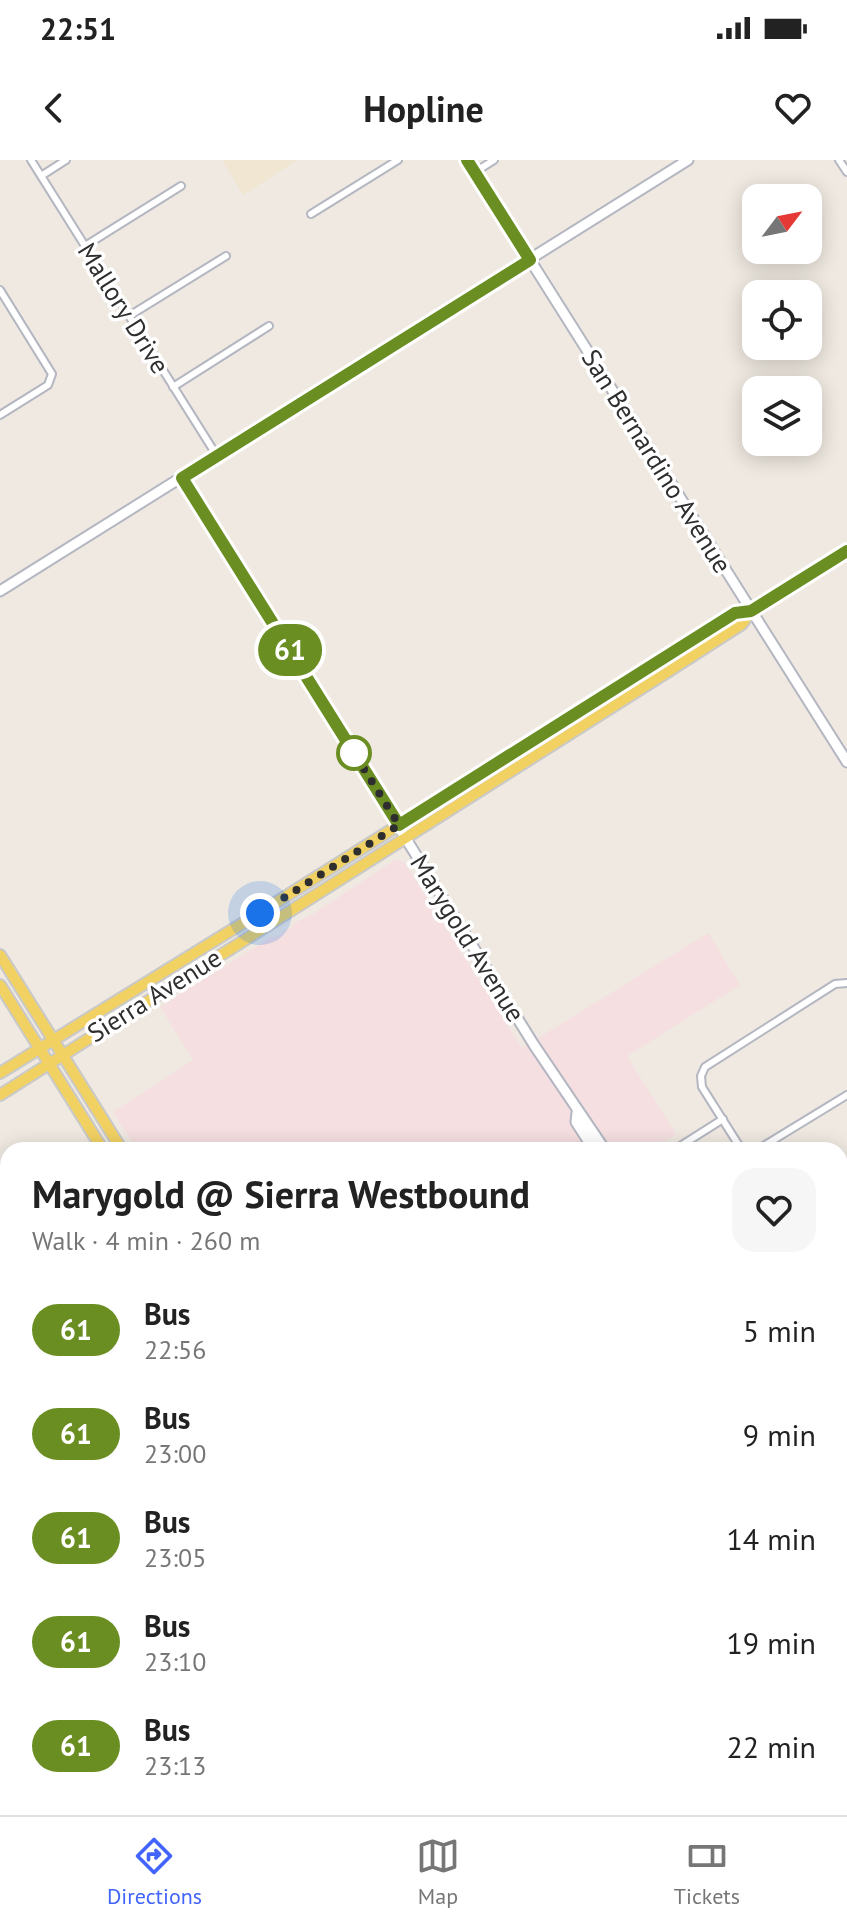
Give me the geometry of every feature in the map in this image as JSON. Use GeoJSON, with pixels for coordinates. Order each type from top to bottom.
{"type":"FeatureCollection","features":[{"type":"Feature","properties":{"kind":"main road","name":"Sierra Avenue"},"geometry":{"type":"LineString","coordinates":[[0,1095],[742,624],[751,611],[847,551]]}},
{"type":"Feature","properties":{"kind":"main road","name":"Sierra Avenue"},"geometry":{"type":"LineString","coordinates":[[0,1073],[735,613],[751,611]]}},
{"type":"Feature","properties":{"kind":"main road"},"geometry":{"type":"LineString","coordinates":[[560,740],[557,733],[601,705],[614,689]]}},
{"type":"Feature","properties":{"kind":"main road"},"geometry":{"type":"LineString","coordinates":[[0,955],[117,1142]]}},
{"type":"Feature","properties":{"kind":"main road"},"geometry":{"type":"LineString","coordinates":[[0,985],[98,1142]]}},
{"type":"Feature","properties":{"kind":"street","name":"Mallory Drive"},"geometry":{"type":"LineString","coordinates":[[31,160],[217,456]]}},
{"type":"Feature","properties":{"kind":"street"},"geometry":{"type":"LineString","coordinates":[[41,176],[66,160]]}},
{"type":"Feature","properties":{"kind":"street"},"geometry":{"type":"LineString","coordinates":[[311,214],[398,160]]}},
{"type":"Feature","properties":{"kind":"street","name":"San Bernardino Avenue"},"geometry":{"type":"LineString","coordinates":[[467,160],[847,762]]}},
{"type":"Feature","properties":{"kind":"street"},"geometry":{"type":"LineString","coordinates":[[475,172],[494,160]]}},
{"type":"Feature","properties":{"kind":"street"},"geometry":{"type":"LineString","coordinates":[[0,591],[688,160]]}},
{"type":"Feature","properties":{"kind":"street"},"geometry":{"type":"LineString","coordinates":[[839,160],[847,172]]}},
{"type":"Feature","properties":{"kind":"street"},"geometry":{"type":"LineString","coordinates":[[85,246],[181,186]]}},
{"type":"Feature","properties":{"kind":"street"},"geometry":{"type":"LineString","coordinates":[[129,316],[226,256]]}},
{"type":"Feature","properties":{"kind":"street"},"geometry":{"type":"LineString","coordinates":[[0,290],[51,371],[52,378],[48,385],[0,415]]}},
{"type":"Feature","properties":{"kind":"street"},"geometry":{"type":"LineString","coordinates":[[173,387],[269,326]]}},
{"type":"Feature","properties":{"kind":"street","name":"Marygold Avenue"},"geometry":{"type":"LineString","coordinates":[[182,478],[577,1112],[576,1122],[589,1142]]}},
{"type":"Feature","properties":{"kind":"street"},"geometry":{"type":"LineString","coordinates":[[739,1142],[701,1084],[705,1067],[835,984],[847,983]]}},
{"type":"Feature","properties":{"kind":"street"},"geometry":{"type":"LineString","coordinates":[[770,1142],[847,1095]]}},
{"type":"Feature","properties":{"kind":"street"},"geometry":{"type":"LineString","coordinates":[[577,1112],[597,1142]]}},
{"type":"Feature","properties":{"kind":"street"},"geometry":{"type":"LineString","coordinates":[[687,1142],[723,1119]]}},
{"type":"Feature","properties":{"kind":"shaded area"},"geometry":{"type":"Polygon","coordinates":[[[222,160],[298,160],[243,195],[222,160]]]}},
{"type":"Feature","properties":{"kind":"shaded area"},"geometry":{"type":"Polygon","coordinates":[[[396,859],[404,862],[522,1048],[708,933],[740,985],[627,1056],[676,1134],[664,1142],[132,1142],[113,1112],[193,1060],[160,1007],[313,914],[396,859]]]}},
{"type":"Feature","properties":{"kind":"bus line","name":"61"},"geometry":{"type":"LineString","coordinates":[[467,160],[530,260],[182,478],[399,825],[735,613],[751,611],[847,551]]}},
{"type":"Feature","properties":{"kind":"route"},"geometry":{"type":"LineString","coordinates":[[260,913],[399,825],[349,745],[354,753]]}}]}
